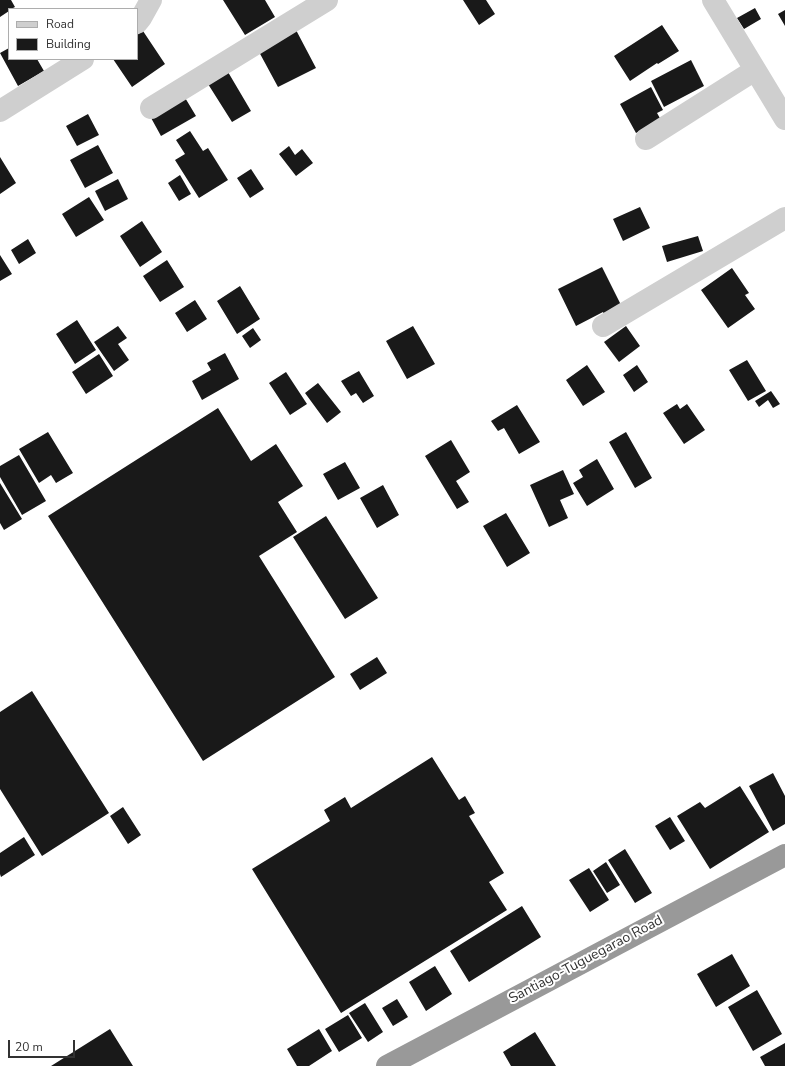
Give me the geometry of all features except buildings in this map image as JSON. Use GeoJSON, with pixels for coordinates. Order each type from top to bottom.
{"type":"FeatureCollection","features":[{"type":"Feature","properties":{"kind":"highway","name":"Santiago-Tuguegarao Road"},"geometry":{"type":"LineString","coordinates":[[387,1066],[785,855]]}},
{"type":"Feature","properties":{"kind":"street"},"geometry":{"type":"LineString","coordinates":[[138,22],[151,0]]}},
{"type":"Feature","properties":{"kind":"street"},"geometry":{"type":"LineString","coordinates":[[151,108],[327,0]]}},
{"type":"Feature","properties":{"kind":"street"},"geometry":{"type":"LineString","coordinates":[[713,0],[785,119]]}},
{"type":"Feature","properties":{"kind":"street"},"geometry":{"type":"LineString","coordinates":[[0,111],[81,60]]}},
{"type":"Feature","properties":{"kind":"street"},"geometry":{"type":"LineString","coordinates":[[646,139],[755,70]]}},
{"type":"Feature","properties":{"kind":"street"},"geometry":{"type":"LineString","coordinates":[[603,326],[785,218]]}}]}
